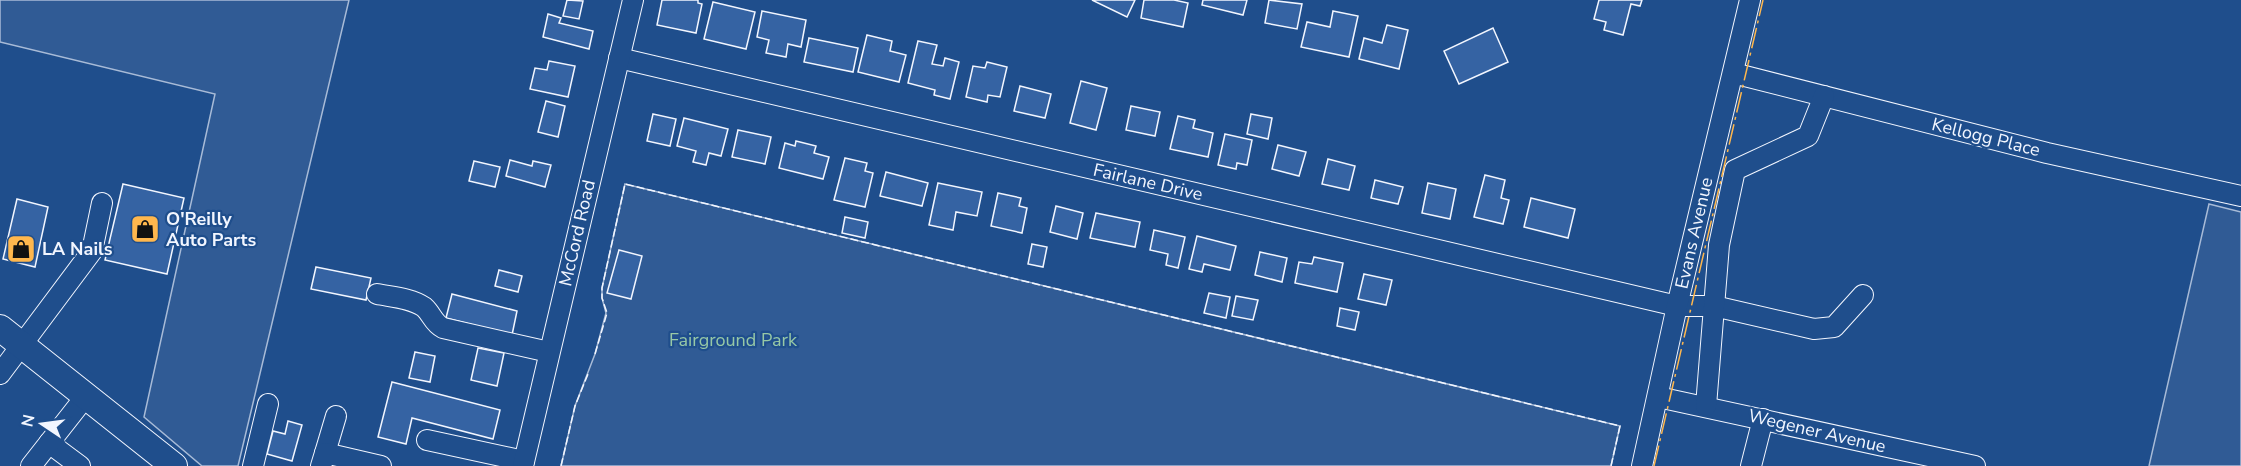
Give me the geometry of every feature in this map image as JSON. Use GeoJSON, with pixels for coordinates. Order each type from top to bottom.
{"type":"FeatureCollection","features":[{"type":"Feature","properties":{"kind":"main road"},"geometry":{"type":"LineString","coordinates":[[0,328],[167,464]]}},
{"type":"Feature","properties":{"kind":"street","name":"McCord Road"},"geometry":{"type":"LineString","coordinates":[[523,464],[633,0]]}},
{"type":"Feature","properties":{"kind":"street","name":"Evans Avenue"},"geometry":{"type":"LineString","coordinates":[[1646,465],[1677,306],[1750,0]]}},
{"type":"Feature","properties":{"kind":"street","name":"Fairlane Drive"},"geometry":{"type":"LineString","coordinates":[[619,58],[1677,306],[1714,306],[1814,329],[1834,327],[1863,295]]}},
{"type":"Feature","properties":{"kind":"street","name":"Kellogg Place"},"geometry":{"type":"LineString","coordinates":[[1733,73],[2047,153],[2241,196]]}},
{"type":"Feature","properties":{"kind":"street"},"geometry":{"type":"LineString","coordinates":[[1710,164],[1735,170],[1808,136],[1824,96]]}},
{"type":"Feature","properties":{"kind":"street"},"geometry":{"type":"LineString","coordinates":[[1706,406],[1719,245],[1735,170]]}},
{"type":"Feature","properties":{"kind":"street"},"geometry":{"type":"LineString","coordinates":[[0,374],[92,251],[102,203]]}},
{"type":"Feature","properties":{"kind":"street"},"geometry":{"type":"LineString","coordinates":[[377,294],[412,302],[424,308],[435,324],[443,328],[549,352]]}},
{"type":"Feature","properties":{"kind":"street"},"geometry":{"type":"LineString","coordinates":[[31,466],[86,396]]}},
{"type":"Feature","properties":{"kind":"street","name":"Wegener Avenue"},"geometry":{"type":"LineString","coordinates":[[1658,397],[1975,466]]}},
{"type":"Feature","properties":{"kind":"street"},"geometry":{"type":"LineString","coordinates":[[253,466],[268,404]]}},
{"type":"Feature","properties":{"kind":"street"},"geometry":{"type":"LineString","coordinates":[[336,416],[323,460],[376,465]]}},
{"type":"Feature","properties":{"kind":"street"},"geometry":{"type":"LineString","coordinates":[[1751,466],[1763,419]]}},
{"type":"Feature","properties":{"kind":"street"},"geometry":{"type":"LineString","coordinates":[[427,440],[523,464]]}},
{"type":"Feature","properties":{"kind":"street"},"geometry":{"type":"LineString","coordinates":[[49,443],[80,466]]}},
{"type":"Feature","properties":{"kind":"green space"},"geometry":{"type":"Polygon","coordinates":[[[0,0],[349,0],[238,466],[202,466],[144,417],[215,94],[0,42],[0,0]]]}},
{"type":"Feature","properties":{"kind":"green space","name":"Fairground Park"},"geometry":{"type":"Polygon","coordinates":[[[625,184],[1620,426],[1611,466],[561,466],[575,406],[595,354],[606,313],[602,288],[625,184]]]}},
{"type":"Feature","properties":{"kind":"green space"},"geometry":{"type":"Polygon","coordinates":[[[2209,204],[2241,212],[2241,466],[2149,466],[2209,204]]]}},
{"type":"Feature","properties":{"kind":"building"},"geometry":{"type":"Polygon","coordinates":[[[567,0],[583,1],[579,19],[563,16],[567,0]]]}},
{"type":"Feature","properties":{"kind":"building"},"geometry":{"type":"Polygon","coordinates":[[[662,0],[698,0],[698,3],[702,4],[696,33],[657,25],[662,0]]]}},
{"type":"Feature","properties":{"kind":"building"},"geometry":{"type":"Polygon","coordinates":[[[1092,0],[1135,0],[1127,17],[1092,0]]]}},
{"type":"Feature","properties":{"kind":"building"},"geometry":{"type":"Polygon","coordinates":[[[1144,0],[1174,0],[1188,3],[1183,27],[1141,18],[1144,0]]]}},
{"type":"Feature","properties":{"kind":"building"},"geometry":{"type":"Polygon","coordinates":[[[1203,0],[1247,0],[1243,15],[1202,5],[1203,0]]]}},
{"type":"Feature","properties":{"kind":"building"},"geometry":{"type":"Polygon","coordinates":[[[1269,0],[1302,4],[1297,29],[1265,23],[1269,0]]]}},
{"type":"Feature","properties":{"kind":"building"},"geometry":{"type":"Polygon","coordinates":[[[1599,0],[1642,0],[1640,6],[1631,4],[1623,35],[1604,30],[1606,22],[1594,19],[1599,0]]]}},
{"type":"Feature","properties":{"kind":"building"},"geometry":{"type":"Polygon","coordinates":[[[713,2],[755,12],[746,49],[704,39],[713,2]]]}},
{"type":"Feature","properties":{"kind":"building"},"geometry":{"type":"Polygon","coordinates":[[[762,11],[806,20],[801,47],[788,44],[786,57],[766,53],[769,40],[757,37],[762,11]]]}},
{"type":"Feature","properties":{"kind":"building"},"geometry":{"type":"Polygon","coordinates":[[[1333,11],[1358,16],[1349,57],[1301,47],[1307,22],[1330,27],[1333,11]]]}},
{"type":"Feature","properties":{"kind":"building"},"geometry":{"type":"Polygon","coordinates":[[[548,14],[561,18],[559,23],[593,31],[589,49],[543,37],[548,14]]]}},
{"type":"Feature","properties":{"kind":"building"},"geometry":{"type":"Polygon","coordinates":[[[1387,25],[1408,30],[1399,69],[1359,59],[1364,38],[1382,43],[1387,25]]]}},
{"type":"Feature","properties":{"kind":"building"},"geometry":{"type":"Polygon","coordinates":[[[1493,28],[1508,62],[1459,84],[1444,51],[1493,28]]]}},
{"type":"Feature","properties":{"kind":"building"},"geometry":{"type":"Polygon","coordinates":[[[867,35],[892,41],[890,51],[906,55],[899,82],[858,72],[867,35]]]}},
{"type":"Feature","properties":{"kind":"building"},"geometry":{"type":"Polygon","coordinates":[[[809,38],[858,48],[853,72],[804,62],[809,38]]]}},
{"type":"Feature","properties":{"kind":"building"},"geometry":{"type":"Polygon","coordinates":[[[918,41],[937,45],[932,64],[943,66],[945,58],[959,62],[950,99],[934,95],[935,90],[908,83],[918,41]]]}},
{"type":"Feature","properties":{"kind":"building"},"geometry":{"type":"Polygon","coordinates":[[[549,61],[575,66],[568,97],[530,89],[535,68],[547,70],[549,61]]]}},
{"type":"Feature","properties":{"kind":"building"},"geometry":{"type":"Polygon","coordinates":[[[987,62],[1007,67],[1000,97],[988,95],[987,102],[966,97],[973,66],[985,68],[987,62]]]}},
{"type":"Feature","properties":{"kind":"building"},"geometry":{"type":"Polygon","coordinates":[[[1081,81],[1107,88],[1096,130],[1070,123],[1081,81]]]}},
{"type":"Feature","properties":{"kind":"building"},"geometry":{"type":"Polygon","coordinates":[[[1020,86],[1051,94],[1045,118],[1014,111],[1020,86]]]}},
{"type":"Feature","properties":{"kind":"building"},"geometry":{"type":"Polygon","coordinates":[[[546,101],[565,106],[558,137],[538,132],[546,101]]]}},
{"type":"Feature","properties":{"kind":"building"},"geometry":{"type":"Polygon","coordinates":[[[1131,106],[1160,112],[1155,136],[1126,130],[1131,106]]]}},
{"type":"Feature","properties":{"kind":"building"},"geometry":{"type":"Polygon","coordinates":[[[653,114],[676,119],[670,146],[647,141],[653,114]]]}},
{"type":"Feature","properties":{"kind":"building"},"geometry":{"type":"Polygon","coordinates":[[[1251,114],[1272,118],[1268,139],[1247,134],[1251,114]]]}},
{"type":"Feature","properties":{"kind":"building"},"geometry":{"type":"Polygon","coordinates":[[[1178,116],[1195,120],[1193,128],[1213,133],[1208,157],[1170,149],[1178,116]]]}},
{"type":"Feature","properties":{"kind":"building"},"geometry":{"type":"Polygon","coordinates":[[[684,118],[728,129],[721,156],[709,153],[706,165],[693,162],[696,151],[677,146],[684,118]]]}},
{"type":"Feature","properties":{"kind":"building"},"geometry":{"type":"Polygon","coordinates":[[[738,130],[771,137],[765,164],[732,157],[738,130]]]}},
{"type":"Feature","properties":{"kind":"building"},"geometry":{"type":"Polygon","coordinates":[[[1225,134],[1252,140],[1247,165],[1237,163],[1236,169],[1218,165],[1225,134]]]}},
{"type":"Feature","properties":{"kind":"building"},"geometry":{"type":"Polygon","coordinates":[[[796,141],[816,146],[814,153],[829,157],[823,179],[779,168],[785,143],[795,146],[796,141]]]}},
{"type":"Feature","properties":{"kind":"building"},"geometry":{"type":"Polygon","coordinates":[[[1278,145],[1306,152],[1299,176],[1272,169],[1278,145]]]}},
{"type":"Feature","properties":{"kind":"building"},"geometry":{"type":"Polygon","coordinates":[[[845,158],[867,163],[865,171],[873,173],[865,207],[834,200],[845,158]]]}},
{"type":"Feature","properties":{"kind":"building"},"geometry":{"type":"Polygon","coordinates":[[[1328,159],[1355,166],[1349,190],[1322,184],[1328,159]]]}},
{"type":"Feature","properties":{"kind":"building"},"geometry":{"type":"Polygon","coordinates":[[[510,160],[532,166],[533,161],[551,165],[545,187],[506,176],[510,160]]]}},
{"type":"Feature","properties":{"kind":"building"},"geometry":{"type":"Polygon","coordinates":[[[474,161],[500,167],[495,187],[469,181],[474,161]]]}},
{"type":"Feature","properties":{"kind":"building"},"geometry":{"type":"Polygon","coordinates":[[[886,172],[928,183],[922,206],[880,196],[886,172]]]}},
{"type":"Feature","properties":{"kind":"building"},"geometry":{"type":"Polygon","coordinates":[[[1485,175],[1505,180],[1501,198],[1509,200],[1503,224],[1474,217],[1485,175]]]}},
{"type":"Feature","properties":{"kind":"building"},"geometry":{"type":"Polygon","coordinates":[[[1375,180],[1403,187],[1398,204],[1371,198],[1375,180]]]}},
{"type":"Feature","properties":{"kind":"building"},"geometry":{"type":"Polygon","coordinates":[[[938,183],[982,192],[977,216],[956,212],[953,230],[929,225],[938,183]]]}},
{"type":"Feature","properties":{"kind":"building"},"geometry":{"type":"Polygon","coordinates":[[[1428,183],[1456,189],[1450,219],[1422,213],[1428,183]]]}},
{"type":"Feature","properties":{"kind":"building","name":"O'Reilly Auto Parts"},"geometry":{"type":"Polygon","coordinates":[[[123,184],[184,198],[167,274],[105,260],[123,184]]]}},
{"type":"Feature","properties":{"kind":"building"},"geometry":{"type":"Polygon","coordinates":[[[998,193],[1021,198],[1019,206],[1027,208],[1022,233],[991,226],[998,193]]]}},
{"type":"Feature","properties":{"kind":"building"},"geometry":{"type":"Polygon","coordinates":[[[1531,198],[1575,209],[1568,238],[1524,227],[1531,198]]]}},
{"type":"Feature","properties":{"kind":"building"},"geometry":{"type":"Polygon","coordinates":[[[17,199],[48,207],[35,267],[3,259],[17,199]]]}},
{"type":"Feature","properties":{"kind":"building"},"geometry":{"type":"Polygon","coordinates":[[[1056,206],[1083,213],[1077,239],[1050,232],[1056,206]]]}},
{"type":"Feature","properties":{"kind":"building"},"geometry":{"type":"Polygon","coordinates":[[[1096,213],[1140,222],[1135,247],[1090,238],[1096,213]]]}},
{"type":"Feature","properties":{"kind":"building"},"geometry":{"type":"Polygon","coordinates":[[[845,217],[868,222],[865,238],[842,233],[845,217]]]}},
{"type":"Feature","properties":{"kind":"building"},"geometry":{"type":"Polygon","coordinates":[[[1154,230],[1185,237],[1178,268],[1166,265],[1168,254],[1150,250],[1154,230]]]}},
{"type":"Feature","properties":{"kind":"building"},"geometry":{"type":"Polygon","coordinates":[[[1197,236],[1236,246],[1230,270],[1204,264],[1202,272],[1189,269],[1197,236]]]}},
{"type":"Feature","properties":{"kind":"building"},"geometry":{"type":"Polygon","coordinates":[[[1032,244],[1047,247],[1043,267],[1028,264],[1032,244]]]}},
{"type":"Feature","properties":{"kind":"building"},"geometry":{"type":"Polygon","coordinates":[[[619,250],[642,256],[631,299],[607,293],[619,250]]]}},
{"type":"Feature","properties":{"kind":"building"},"geometry":{"type":"Polygon","coordinates":[[[1260,252],[1287,258],[1282,282],[1255,275],[1260,252]]]}},
{"type":"Feature","properties":{"kind":"building"},"geometry":{"type":"Polygon","coordinates":[[[1314,257],[1343,263],[1337,292],[1295,283],[1299,262],[1312,264],[1314,257]]]}},
{"type":"Feature","properties":{"kind":"building"},"geometry":{"type":"Polygon","coordinates":[[[316,267],[371,278],[366,300],[311,289],[316,267]]]}},
{"type":"Feature","properties":{"kind":"building"},"geometry":{"type":"Polygon","coordinates":[[[499,270],[522,276],[518,292],[495,286],[499,270]]]}},
{"type":"Feature","properties":{"kind":"building"},"geometry":{"type":"Polygon","coordinates":[[[1364,274],[1392,280],[1386,305],[1358,299],[1364,274]]]}},
{"type":"Feature","properties":{"kind":"building"},"geometry":{"type":"Polygon","coordinates":[[[1209,293],[1230,297],[1226,318],[1204,313],[1209,293]]]}},
{"type":"Feature","properties":{"kind":"building"},"geometry":{"type":"Polygon","coordinates":[[[452,294],[517,311],[512,335],[446,318],[452,294]]]}},
{"type":"Feature","properties":{"kind":"building"},"geometry":{"type":"Polygon","coordinates":[[[1236,296],[1258,300],[1253,320],[1232,316],[1236,296]]]}},
{"type":"Feature","properties":{"kind":"building"},"geometry":{"type":"Polygon","coordinates":[[[1340,308],[1359,312],[1355,330],[1337,326],[1340,308]]]}},
{"type":"Feature","properties":{"kind":"building"},"geometry":{"type":"Polygon","coordinates":[[[478,348],[504,353],[497,386],[471,380],[478,348]]]}},
{"type":"Feature","properties":{"kind":"building"},"geometry":{"type":"Polygon","coordinates":[[[415,352],[435,356],[430,382],[409,378],[415,352]]]}},
{"type":"Feature","properties":{"kind":"building"},"geometry":{"type":"Polygon","coordinates":[[[392,382],[500,410],[493,439],[412,418],[406,444],[378,437],[392,382]]]}},
{"type":"Feature","properties":{"kind":"building"},"geometry":{"type":"Polygon","coordinates":[[[288,421],[302,425],[292,461],[267,454],[273,431],[285,434],[288,421]]]}},
{"type":"Feature","properties":{"kind":"fence"},"geometry":{"type":"LineString","coordinates":[[595,354],[607,313],[602,298],[602,288],[625,184],[1620,426],[1611,466]]}},
{"type":"Feature","properties":{"kind":"fence"},"geometry":{"type":"LineString","coordinates":[[561,466],[575,406],[588,374]]}},
{"type":"Feature","properties":{"kind":"power"},"geometry":{"type":"LineString","coordinates":[[1654,466],[1763,0]]}},
{"type":"Feature","properties":{"kind":"place","name":"O'Reilly Auto Parts"},"geometry":{"type":"Point","coordinates":[145,229]}},
{"type":"Feature","properties":{"kind":"place","name":"LA Nails"},"geometry":{"type":"Point","coordinates":[21,249]}}]}
